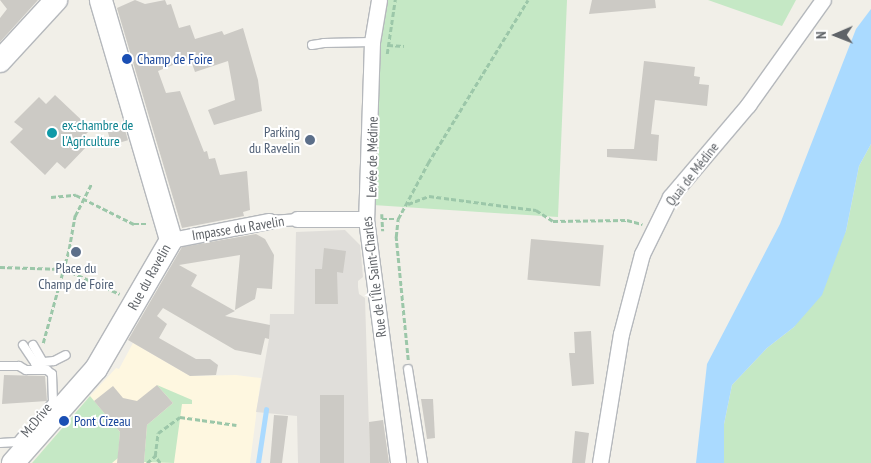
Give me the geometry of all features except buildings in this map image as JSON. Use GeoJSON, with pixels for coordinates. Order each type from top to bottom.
{"type":"FeatureCollection","features":[{"type":"Feature","properties":{"kind":"main road"},"geometry":{"type":"LineString","coordinates":[[0,61],[56,0]]}},
{"type":"Feature","properties":{"kind":"main road","name":"Rue du Ravelin"},"geometry":{"type":"LineString","coordinates":[[13,463],[96,369],[168,231],[100,1]]}},
{"type":"Feature","properties":{"kind":"street","name":"Rue de l'Île Saint-Charles"},"geometry":{"type":"LineString","coordinates":[[379,0],[372,42],[366,219],[398,463]]}},
{"type":"Feature","properties":{"kind":"street","name":"Quai de Médine"},"geometry":{"type":"LineString","coordinates":[[600,463],[621,334],[642,254],[655,227],[670,197],[748,105],[823,0]]}},
{"type":"Feature","properties":{"kind":"street","name":"Impasse du Ravelin"},"geometry":{"type":"LineString","coordinates":[[168,231],[297,219],[366,219]]}},
{"type":"Feature","properties":{"kind":"lane"},"geometry":{"type":"LineString","coordinates":[[312,45],[372,42]]}},
{"type":"Feature","properties":{"kind":"lane"},"geometry":{"type":"LineString","coordinates":[[23,345],[35,363],[54,361],[66,355]]}},
{"type":"Feature","properties":{"kind":"lane"},"geometry":{"type":"LineString","coordinates":[[33,345],[43,362]]}},
{"type":"Feature","properties":{"kind":"lane","name":"McDrive"},"geometry":{"type":"LineString","coordinates":[[0,366],[19,366],[26,370],[47,370],[52,374],[53,402],[41,415]]}},
{"type":"Feature","properties":{"kind":"lane"},"geometry":{"type":"LineString","coordinates":[[408,369],[423,463]]}},
{"type":"Feature","properties":{"kind":"lane","name":"McDrive"},"geometry":{"type":"LineString","coordinates":[[0,443],[18,442],[29,429]]}},
{"type":"Feature","properties":{"kind":"path"},"geometry":{"type":"LineString","coordinates":[[386,63],[395,0]]}},
{"type":"Feature","properties":{"kind":"path"},"geometry":{"type":"LineString","coordinates":[[408,369],[396,237],[398,219],[428,163],[528,0]]}},
{"type":"Feature","properties":{"kind":"path"},"geometry":{"type":"LineString","coordinates":[[372,42],[404,46]]}},
{"type":"Feature","properties":{"kind":"path"},"geometry":{"type":"LineString","coordinates":[[43,345],[64,269],[75,216],[92,183]]}},
{"type":"Feature","properties":{"kind":"path"},"geometry":{"type":"LineString","coordinates":[[50,197],[76,195],[134,224],[168,231]]}},
{"type":"Feature","properties":{"kind":"path"},"geometry":{"type":"LineString","coordinates":[[407,204],[429,196],[536,210],[553,221],[627,220],[655,227]]}},
{"type":"Feature","properties":{"kind":"path","name":"Levée de Médine"},"geometry":{"type":"LineString","coordinates":[[381,207],[384,238]]}},
{"type":"Feature","properties":{"kind":"path"},"geometry":{"type":"LineString","coordinates":[[382,219],[398,219]]}},
{"type":"Feature","properties":{"kind":"path"},"geometry":{"type":"LineString","coordinates":[[0,267],[64,269],[128,298]]}},
{"type":"Feature","properties":{"kind":"path"},"geometry":{"type":"LineString","coordinates":[[147,463],[155,456],[158,433],[180,418],[236,425]]}},
{"type":"Feature","properties":{"kind":"path"},"geometry":{"type":"LineString","coordinates":[[155,456],[160,463]]}},
{"type":"Feature","properties":{"kind":"shaded area"},"geometry":{"type":"Polygon","coordinates":[[[345,230],[360,245],[363,277],[358,281],[358,287],[359,294],[365,298],[370,463],[298,463],[297,416],[256,412],[269,339],[270,314],[294,314],[296,232],[345,230]]]}},
{"type":"Feature","properties":{"kind":"shaded area"},"geometry":{"type":"Polygon","coordinates":[[[133,343],[190,376],[236,375],[261,378],[250,463],[32,463],[90,396],[116,368],[119,369],[133,343]]]}},
{"type":"Feature","properties":{"kind":"green space"},"geometry":{"type":"Polygon","coordinates":[[[386,0],[567,0],[558,217],[373,205],[379,36],[386,0]]]}},
{"type":"Feature","properties":{"kind":"green space"},"geometry":{"type":"Polygon","coordinates":[[[708,0],[796,0],[782,26],[708,0]]]}},
{"type":"Feature","properties":{"kind":"green space"},"geometry":{"type":"Polygon","coordinates":[[[871,144],[871,463],[724,463],[724,424],[732,385],[767,348],[794,327],[846,231],[859,166],[871,144]]]}},
{"type":"Feature","properties":{"kind":"green space"},"geometry":{"type":"Polygon","coordinates":[[[157,385],[192,400],[192,404],[182,404],[174,463],[144,462],[147,425],[173,403],[157,385]]]}},
{"type":"Feature","properties":{"kind":"green space"},"geometry":{"type":"Polygon","coordinates":[[[90,396],[120,432],[118,458],[112,463],[32,463],[90,396]]]}},
{"type":"Feature","properties":{"kind":"water"},"geometry":{"type":"Polygon","coordinates":[[[871,9],[871,144],[859,166],[846,231],[822,295],[794,327],[767,348],[732,385],[724,424],[724,463],[696,463],[707,364],[780,224],[856,29],[871,9]]]}},
{"type":"Feature","properties":{"kind":"waterway"},"geometry":{"type":"LineString","coordinates":[[258,463],[266,410]]}},
{"type":"Feature","properties":{"kind":"place","name":"Champ de Foire"},"geometry":{"type":"Point","coordinates":[127,59]}},
{"type":"Feature","properties":{"kind":"place","name":"ex-chambre de l'Agriculture"},"geometry":{"type":"Point","coordinates":[52,133]}},
{"type":"Feature","properties":{"kind":"place","name":"Parking du Ravelin"},"geometry":{"type":"Point","coordinates":[310,140]}},
{"type":"Feature","properties":{"kind":"place","name":"Place du Champ de Foire"},"geometry":{"type":"Point","coordinates":[76,252]}},
{"type":"Feature","properties":{"kind":"place","name":"Pont Cizeau"},"geometry":{"type":"Point","coordinates":[64,421]}}]}
